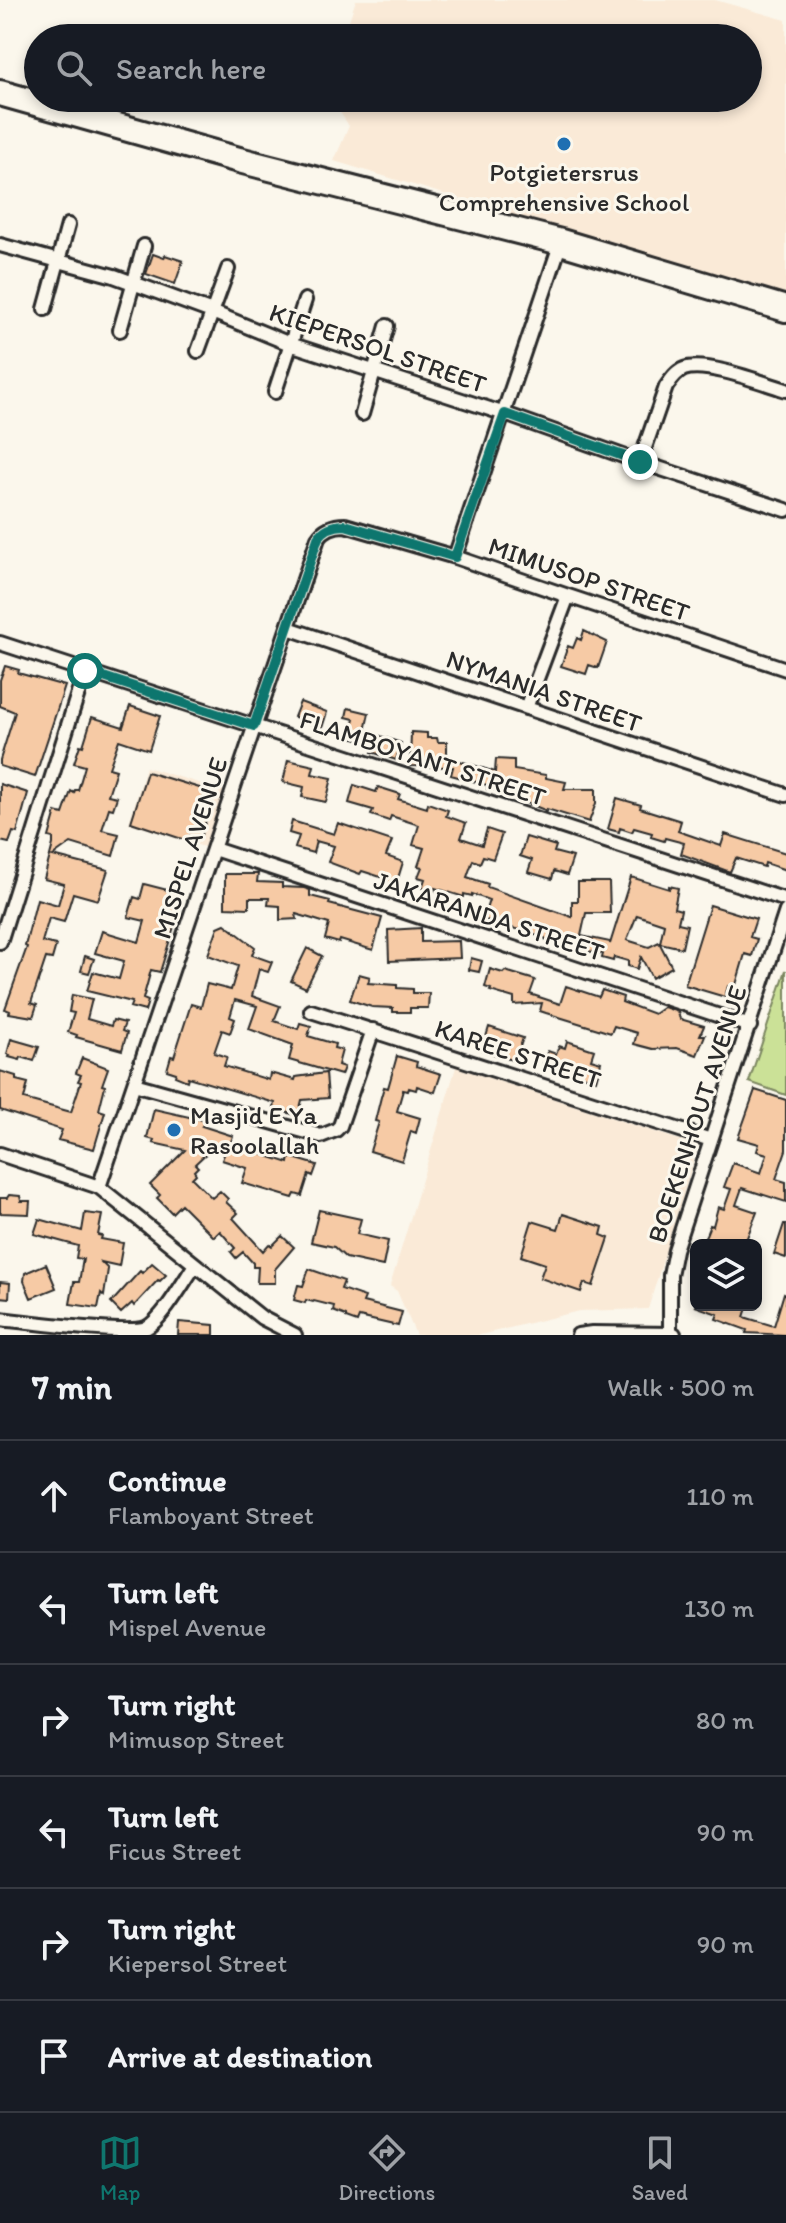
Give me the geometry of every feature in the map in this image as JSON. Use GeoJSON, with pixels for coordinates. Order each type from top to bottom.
{"type":"FeatureCollection","features":[{"type":"Feature","properties":{"kind":"highway"},"geometry":{"type":"LineString","coordinates":[[0,93],[24,100]]}},
{"type":"Feature","properties":{"kind":"highway"},"geometry":{"type":"LineString","coordinates":[[68,112],[239,160],[561,242],[786,309]]}},
{"type":"Feature","properties":{"kind":"street"},"geometry":{"type":"LineString","coordinates":[[45,309],[68,225]]}},
{"type":"Feature","properties":{"kind":"street"},"geometry":{"type":"LineString","coordinates":[[455,557],[561,242]]}},
{"type":"Feature","properties":{"kind":"street","name":"KIEPERSOL STREET"},"geometry":{"type":"LineString","coordinates":[[0,245],[133,283],[290,344],[786,510]]}},
{"type":"Feature","properties":{"kind":"street"},"geometry":{"type":"LineString","coordinates":[[120,330],[144,246]]}},
{"type":"Feature","properties":{"kind":"street"},"geometry":{"type":"LineString","coordinates":[[198,351],[228,269]]}},
{"type":"Feature","properties":{"kind":"street"},"geometry":{"type":"LineString","coordinates":[[275,392],[305,300]]}},
{"type":"Feature","properties":{"kind":"street"},"geometry":{"type":"LineString","coordinates":[[362,414],[387,326]]}},
{"type":"Feature","properties":{"kind":"street"},"geometry":{"type":"LineString","coordinates":[[640,462],[666,387],[672,378],[687,368],[719,370],[786,390]]}},
{"type":"Feature","properties":{"kind":"street","name":"MIMUSOP STREET"},"geometry":{"type":"LineString","coordinates":[[331,527],[345,525],[455,557],[786,669]]}},
{"type":"Feature","properties":{"kind":"street","name":"MISPEL AVENUE"},"geometry":{"type":"LineString","coordinates":[[99,1187],[318,538],[331,527]]}},
{"type":"Feature","properties":{"kind":"street"},"geometry":{"type":"LineString","coordinates":[[526,708],[568,596]]}},
{"type":"Feature","properties":{"kind":"street","name":"NYMANIA STREET"},"geometry":{"type":"LineString","coordinates":[[288,628],[786,795]]}},
{"type":"Feature","properties":{"kind":"street","name":"FLAMBOYANT STREET"},"geometry":{"type":"LineString","coordinates":[[0,643],[786,900]]}},
{"type":"Feature","properties":{"kind":"street"},"geometry":{"type":"LineString","coordinates":[[0,942],[85,671]]}},
{"type":"Feature","properties":{"kind":"street","name":"JAKARANDA STREET"},"geometry":{"type":"LineString","coordinates":[[214,849],[750,1026]]}},
{"type":"Feature","properties":{"kind":"street","name":"BOEKENHOUT AVENUE"},"geometry":{"type":"LineString","coordinates":[[673,1334],[672,1263],[786,911]]}},
{"type":"Feature","properties":{"kind":"street","name":"KAREE STREET"},"geometry":{"type":"LineString","coordinates":[[311,1011],[711,1140]]}},
{"type":"Feature","properties":{"kind":"street"},"geometry":{"type":"LineString","coordinates":[[134,1084],[321,1136],[340,1126],[373,1030]]}},
{"type":"Feature","properties":{"kind":"street"},"geometry":{"type":"LineString","coordinates":[[0,1154],[99,1187],[262,1318],[295,1335]]}},
{"type":"Feature","properties":{"kind":"street"},"geometry":{"type":"LineString","coordinates":[[0,1319],[121,1332],[144,1330],[156,1321],[195,1265]]}},
{"type":"Feature","properties":{"kind":"street"},"geometry":{"type":"LineString","coordinates":[[578,1335],[673,1334]]}},
{"type":"Feature","properties":{"kind":"shaded area","name":"Potgietersrus Comprehensive School"},"geometry":{"type":"Polygon","coordinates":[[[356,0],[715,0],[786,20],[786,297],[334,161],[349,126],[340,112],[762,112],[762,24],[348,24],[356,0]]]}},
{"type":"Feature","properties":{"kind":"shaded area"},"geometry":{"type":"Polygon","coordinates":[[[146,767],[225,791],[207,848],[129,823],[146,767]]]}},
{"type":"Feature","properties":{"kind":"shaded area"},"geometry":{"type":"Polygon","coordinates":[[[456,1067],[698,1146],[648,1309],[579,1311],[480,1335],[416,1335],[397,1291],[390,1286],[456,1067]]]}},
{"type":"Feature","properties":{"kind":"green space"},"geometry":{"type":"Polygon","coordinates":[[[786,970],[786,1095],[749,1082],[786,970]]]}},
{"type":"Feature","properties":{"kind":"building"},"geometry":{"type":"Polygon","coordinates":[[[153,254],[183,261],[175,284],[146,274],[153,254]]]}},
{"type":"Feature","properties":{"kind":"building"},"geometry":{"type":"Polygon","coordinates":[[[584,631],[607,642],[598,668],[589,665],[586,674],[561,666],[568,646],[573,648],[584,631]]]}},
{"type":"Feature","properties":{"kind":"building"},"geometry":{"type":"Polygon","coordinates":[[[5,666],[19,670],[18,673],[65,686],[35,777],[0,766],[15,712],[0,706],[0,680],[5,666]]]}},
{"type":"Feature","properties":{"kind":"building"},"geometry":{"type":"Polygon","coordinates":[[[300,702],[327,712],[322,728],[294,717],[300,702]]]}},
{"type":"Feature","properties":{"kind":"building"},"geometry":{"type":"Polygon","coordinates":[[[130,706],[160,716],[149,750],[119,740],[109,768],[116,770],[108,795],[117,797],[113,809],[109,808],[102,830],[119,834],[113,856],[71,843],[53,856],[108,870],[98,900],[73,893],[64,922],[49,918],[42,942],[56,945],[52,959],[46,958],[31,1003],[37,1005],[33,1017],[9,1013],[5,1009],[27,947],[37,899],[58,905],[64,884],[44,879],[53,844],[53,838],[49,837],[56,812],[63,814],[71,791],[74,793],[78,790],[85,766],[74,763],[80,745],[83,746],[92,717],[123,727],[130,706]]]}},
{"type":"Feature","properties":{"kind":"building"},"geometry":{"type":"Polygon","coordinates":[[[348,708],[369,713],[365,731],[401,743],[396,760],[372,752],[375,743],[350,737],[354,719],[346,717],[348,708]]]}},
{"type":"Feature","properties":{"kind":"building"},"geometry":{"type":"Polygon","coordinates":[[[411,732],[427,733],[427,738],[447,742],[447,757],[495,772],[496,759],[514,760],[514,770],[566,782],[564,789],[596,789],[596,803],[589,822],[522,801],[524,792],[487,789],[487,785],[451,775],[453,767],[410,766],[411,732]]]}},
{"type":"Feature","properties":{"kind":"building"},"geometry":{"type":"Polygon","coordinates":[[[288,760],[314,766],[312,774],[332,778],[326,802],[302,797],[304,787],[283,782],[288,760]]]}},
{"type":"Feature","properties":{"kind":"building"},"geometry":{"type":"Polygon","coordinates":[[[147,772],[206,790],[203,799],[212,801],[200,838],[190,835],[188,841],[131,822],[147,772]]]}},
{"type":"Feature","properties":{"kind":"building"},"geometry":{"type":"Polygon","coordinates":[[[0,784],[28,793],[17,833],[13,832],[9,843],[0,841],[0,784]]]}},
{"type":"Feature","properties":{"kind":"building"},"geometry":{"type":"Polygon","coordinates":[[[354,785],[376,792],[378,787],[400,794],[398,799],[427,808],[428,803],[448,810],[446,816],[466,823],[461,838],[482,845],[487,829],[502,834],[493,859],[483,856],[480,863],[473,860],[467,877],[488,884],[487,887],[572,917],[572,901],[578,901],[578,882],[609,882],[610,913],[586,913],[581,936],[610,944],[631,877],[669,889],[669,886],[678,888],[674,908],[681,910],[678,923],[687,925],[682,948],[660,943],[664,924],[637,915],[627,940],[649,947],[659,942],[672,967],[652,978],[641,957],[637,969],[628,966],[628,961],[614,957],[613,961],[602,958],[603,954],[562,946],[494,920],[483,919],[489,900],[472,894],[464,894],[464,897],[435,888],[434,891],[422,888],[425,879],[418,877],[422,867],[418,866],[424,848],[413,845],[419,825],[391,816],[389,821],[371,815],[373,810],[349,803],[354,785]]]}},
{"type":"Feature","properties":{"kind":"building"},"geometry":{"type":"Polygon","coordinates":[[[617,798],[681,821],[678,831],[721,846],[725,834],[786,853],[786,870],[736,858],[730,872],[681,854],[684,843],[665,838],[664,841],[651,837],[652,833],[634,828],[632,832],[620,828],[619,832],[608,829],[617,798]]]}},
{"type":"Feature","properties":{"kind":"building"},"geometry":{"type":"Polygon","coordinates":[[[292,821],[334,834],[338,823],[392,841],[386,856],[403,862],[395,888],[386,885],[387,879],[362,871],[360,874],[328,862],[334,846],[316,841],[313,853],[295,848],[299,836],[289,833],[292,821]]]}},
{"type":"Feature","properties":{"kind":"building"},"geometry":{"type":"Polygon","coordinates":[[[526,837],[556,846],[554,852],[573,857],[567,875],[554,871],[552,879],[528,872],[532,860],[520,856],[526,837]]]}},
{"type":"Feature","properties":{"kind":"building"},"geometry":{"type":"Polygon","coordinates":[[[225,874],[258,874],[257,882],[304,888],[310,890],[310,896],[330,901],[329,904],[382,918],[373,950],[325,939],[329,924],[296,914],[297,919],[280,920],[280,906],[268,905],[269,898],[249,898],[249,908],[225,907],[225,874]]]}},
{"type":"Feature","properties":{"kind":"building"},"geometry":{"type":"Polygon","coordinates":[[[144,884],[179,893],[176,920],[160,972],[151,970],[143,999],[148,1001],[145,1011],[130,1007],[132,1002],[87,991],[93,972],[119,979],[124,961],[95,953],[102,931],[139,942],[145,921],[128,917],[134,897],[140,899],[144,884]]]}},
{"type":"Feature","properties":{"kind":"building"},"geometry":{"type":"Polygon","coordinates":[[[710,905],[756,919],[750,937],[757,939],[752,956],[745,954],[735,988],[728,986],[725,997],[685,985],[710,905]]]}},
{"type":"Feature","properties":{"kind":"building"},"geometry":{"type":"Polygon","coordinates":[[[225,924],[255,947],[252,955],[272,962],[268,972],[259,969],[252,996],[280,1006],[274,1021],[298,1029],[300,1023],[311,1026],[308,1036],[335,1044],[334,1048],[342,1050],[338,1065],[344,1067],[341,1075],[289,1060],[293,1045],[249,1029],[257,1006],[235,1000],[230,1017],[235,1019],[230,1033],[222,1030],[214,1053],[227,1057],[224,1066],[269,1080],[270,1073],[295,1080],[296,1077],[326,1073],[328,1098],[302,1100],[298,1116],[274,1108],[275,1103],[188,1077],[187,1081],[167,1070],[191,1004],[201,1007],[207,984],[231,990],[238,966],[208,955],[218,927],[225,924]]]}},
{"type":"Feature","properties":{"kind":"building"},"geometry":{"type":"Polygon","coordinates":[[[421,928],[421,942],[459,941],[460,958],[389,961],[388,930],[421,928]]]}},
{"type":"Feature","properties":{"kind":"building"},"geometry":{"type":"Polygon","coordinates":[[[307,948],[322,956],[306,988],[291,981],[307,948]]]}},
{"type":"Feature","properties":{"kind":"building"},"geometry":{"type":"Polygon","coordinates":[[[85,956],[94,959],[89,973],[81,971],[85,956]]]}},
{"type":"Feature","properties":{"kind":"building"},"geometry":{"type":"Polygon","coordinates":[[[471,958],[482,961],[479,972],[469,970],[471,958]]]}},
{"type":"Feature","properties":{"kind":"building"},"geometry":{"type":"Polygon","coordinates":[[[490,969],[535,980],[530,994],[560,1004],[566,986],[599,997],[602,990],[623,997],[622,1002],[654,1014],[664,1007],[678,1012],[680,1019],[704,1026],[700,1035],[705,1035],[697,1055],[677,1048],[653,1049],[634,1044],[637,1033],[614,1026],[611,1033],[546,1013],[540,1011],[542,1003],[514,1005],[514,998],[485,987],[490,969]]]}},
{"type":"Feature","properties":{"kind":"building"},"geometry":{"type":"Polygon","coordinates":[[[359,974],[370,977],[368,983],[397,985],[397,988],[413,989],[413,993],[429,993],[428,1008],[393,1012],[393,1008],[372,1007],[350,1000],[359,974]]]}},
{"type":"Feature","properties":{"kind":"building"},"geometry":{"type":"Polygon","coordinates":[[[72,995],[92,999],[87,1019],[111,1026],[113,1020],[125,1023],[122,1031],[127,1033],[122,1050],[68,1032],[74,1013],[69,1012],[72,995]]]}},
{"type":"Feature","properties":{"kind":"building"},"geometry":{"type":"Polygon","coordinates":[[[489,1027],[523,1038],[515,1061],[482,1050],[489,1027]]]}},
{"type":"Feature","properties":{"kind":"building"},"geometry":{"type":"Polygon","coordinates":[[[11,1039],[39,1047],[34,1061],[9,1057],[11,1039]]]}},
{"type":"Feature","properties":{"kind":"building"},"geometry":{"type":"Polygon","coordinates":[[[567,1041],[594,1050],[591,1059],[601,1062],[596,1080],[543,1064],[548,1051],[556,1054],[559,1046],[565,1048],[567,1041]]]}},
{"type":"Feature","properties":{"kind":"building"},"geometry":{"type":"Polygon","coordinates":[[[397,1056],[441,1074],[435,1092],[417,1086],[416,1090],[403,1090],[397,1111],[420,1118],[416,1133],[411,1131],[402,1161],[370,1151],[379,1122],[375,1121],[381,1097],[384,1087],[388,1088],[397,1056]]]}},
{"type":"Feature","properties":{"kind":"building"},"geometry":{"type":"Polygon","coordinates":[[[82,1058],[108,1068],[99,1110],[105,1112],[94,1149],[58,1140],[62,1130],[0,1110],[0,1071],[28,1083],[24,1099],[71,1112],[81,1082],[78,1081],[81,1075],[76,1073],[82,1058]]]}},
{"type":"Feature","properties":{"kind":"building"},"geometry":{"type":"Polygon","coordinates":[[[755,1090],[786,1100],[786,1150],[776,1179],[786,1182],[786,1202],[742,1188],[736,1205],[757,1212],[746,1239],[704,1239],[710,1225],[713,1226],[718,1207],[724,1209],[731,1189],[724,1187],[733,1163],[761,1173],[767,1154],[757,1151],[759,1144],[738,1138],[755,1090]]]}},
{"type":"Feature","properties":{"kind":"building"},"geometry":{"type":"Polygon","coordinates":[[[154,1109],[207,1121],[202,1126],[233,1136],[230,1144],[289,1163],[290,1157],[317,1165],[313,1176],[309,1174],[302,1196],[295,1194],[293,1198],[242,1183],[247,1168],[222,1160],[225,1152],[212,1148],[195,1164],[198,1167],[192,1178],[212,1198],[220,1191],[228,1199],[226,1202],[238,1213],[233,1218],[263,1251],[282,1236],[294,1247],[275,1269],[275,1283],[257,1283],[258,1267],[253,1267],[243,1252],[236,1258],[231,1252],[235,1248],[220,1231],[214,1237],[181,1204],[172,1213],[157,1198],[160,1195],[150,1185],[185,1150],[153,1143],[154,1140],[147,1138],[154,1109]]]}},
{"type":"Feature","properties":{"kind":"building"},"geometry":{"type":"Polygon","coordinates":[[[20,1196],[21,1201],[30,1201],[29,1214],[0,1213],[0,1198],[20,1196]]]}},
{"type":"Feature","properties":{"kind":"building"},"geometry":{"type":"Polygon","coordinates":[[[319,1210],[361,1219],[357,1234],[388,1241],[383,1266],[346,1258],[334,1247],[311,1242],[319,1210]]]}},
{"type":"Feature","properties":{"kind":"building"},"geometry":{"type":"Polygon","coordinates":[[[85,1213],[102,1215],[98,1235],[102,1236],[101,1239],[123,1243],[119,1266],[101,1262],[108,1269],[104,1296],[101,1293],[98,1308],[70,1304],[74,1282],[79,1282],[83,1259],[76,1258],[78,1246],[34,1234],[39,1219],[82,1231],[85,1213]]]}},
{"type":"Feature","properties":{"kind":"building"},"geometry":{"type":"Polygon","coordinates":[[[563,1214],[603,1227],[601,1235],[609,1238],[593,1286],[584,1283],[581,1292],[540,1278],[545,1264],[521,1256],[532,1221],[558,1229],[563,1214]]]}},
{"type":"Feature","properties":{"kind":"building"},"geometry":{"type":"Polygon","coordinates":[[[786,1224],[786,1258],[774,1254],[786,1224]]]}},
{"type":"Feature","properties":{"kind":"building"},"geometry":{"type":"Polygon","coordinates":[[[152,1263],[166,1275],[134,1306],[132,1303],[121,1313],[111,1303],[140,1271],[142,1273],[152,1263]]]}},
{"type":"Feature","properties":{"kind":"building"},"geometry":{"type":"Polygon","coordinates":[[[46,1264],[56,1288],[31,1298],[24,1281],[25,1273],[46,1264]]]}},
{"type":"Feature","properties":{"kind":"building"},"geometry":{"type":"Polygon","coordinates":[[[309,1269],[344,1281],[341,1289],[365,1297],[363,1302],[402,1312],[398,1326],[359,1317],[357,1322],[333,1311],[334,1306],[294,1300],[298,1285],[303,1286],[309,1269]]]}},
{"type":"Feature","properties":{"kind":"building"},"geometry":{"type":"Polygon","coordinates":[[[0,1282],[10,1283],[9,1298],[0,1297],[0,1282]]]}},
{"type":"Feature","properties":{"kind":"building"},"geometry":{"type":"Polygon","coordinates":[[[784,1293],[786,1335],[746,1333],[747,1330],[716,1319],[718,1314],[709,1311],[746,1311],[744,1317],[774,1326],[784,1293]]]}},
{"type":"Feature","properties":{"kind":"building"},"geometry":{"type":"Polygon","coordinates":[[[179,1322],[214,1325],[214,1335],[178,1335],[179,1322]]]}},
{"type":"Feature","properties":{"kind":"place","name":"Potgietersrus Comprehensive School"},"geometry":{"type":"Point","coordinates":[564,144]}},
{"type":"Feature","properties":{"kind":"place","name":"Masjid E Ya Rasoolallah"},"geometry":{"type":"Point","coordinates":[174,1130]}},
{"type":"Feature","properties":{"kind":"route"},"geometry":{"type":"LineString","coordinates":[[85,671],[254,726],[322,532],[345,525],[455,557],[505,414],[640,462]]}}]}
